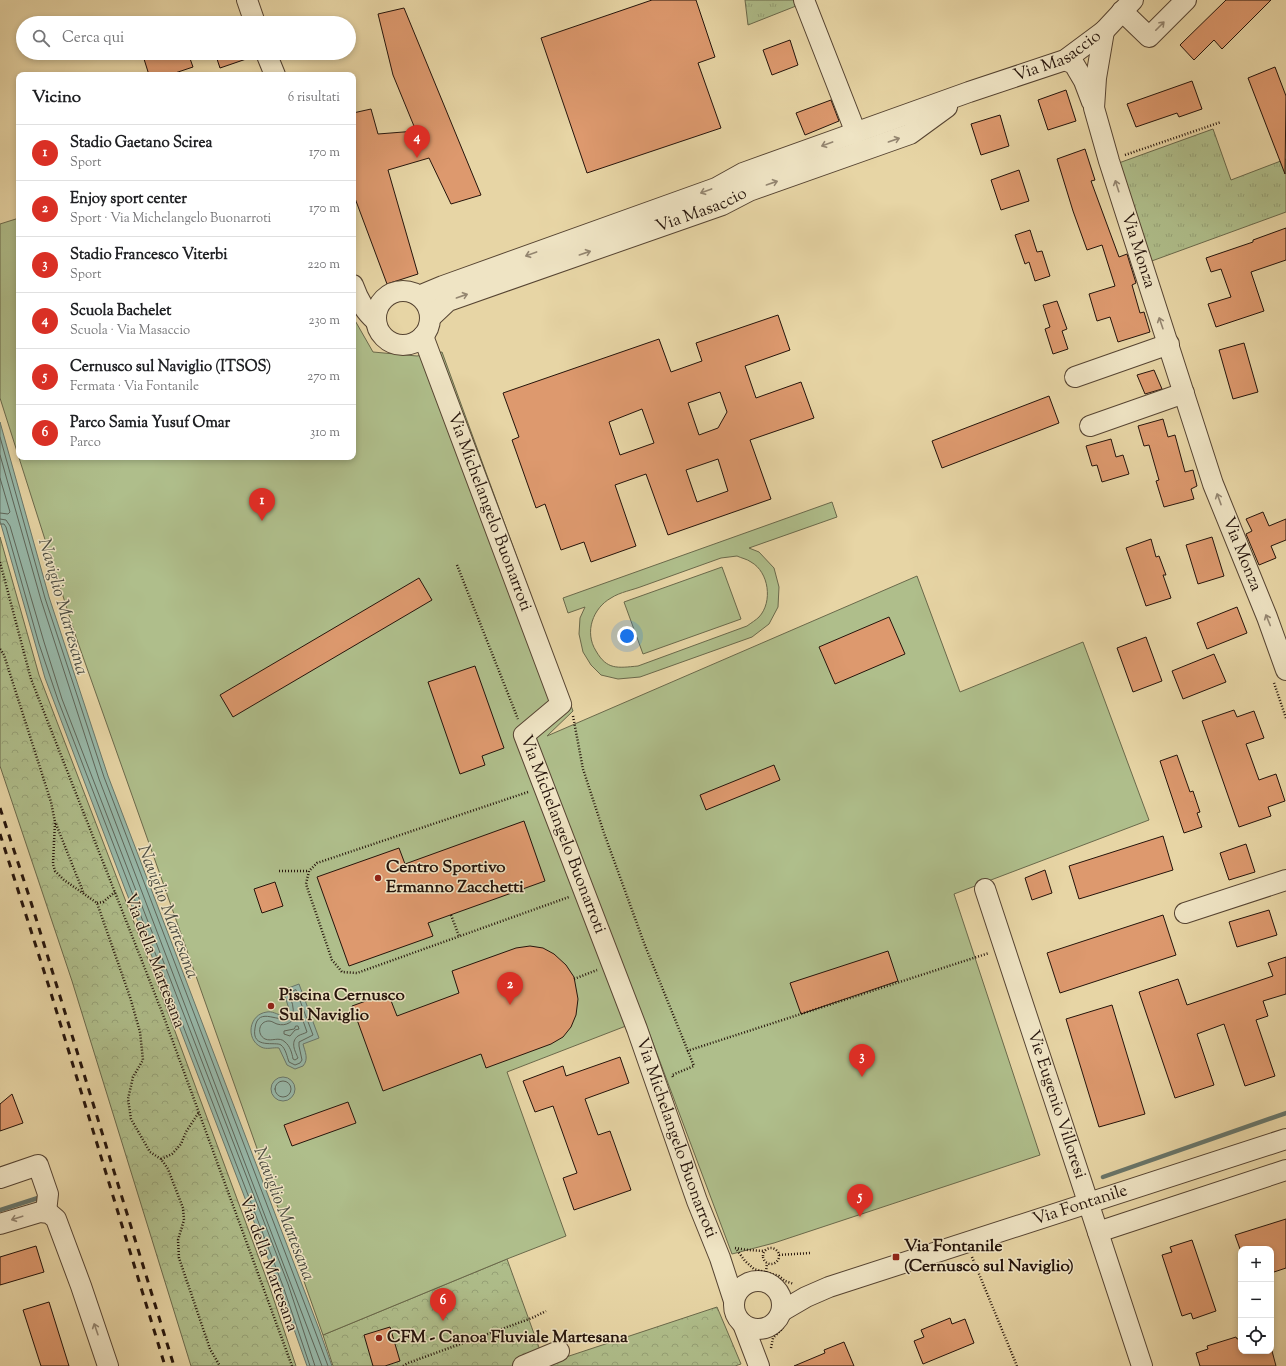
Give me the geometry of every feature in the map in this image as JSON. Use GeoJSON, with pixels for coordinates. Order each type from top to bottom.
{"type":"FeatureCollection","features":[{"type":"Feature","properties":{"kind":"street"},"geometry":{"type":"LineString","coordinates":[[247,0],[253,16]]}},
{"type":"Feature","properties":{"kind":"street"},"geometry":{"type":"LineString","coordinates":[[804,0],[856,133]]}},
{"type":"Feature","properties":{"kind":"street"},"geometry":{"type":"LineString","coordinates":[[1127,5],[1149,37],[1186,0]]}},
{"type":"Feature","properties":{"kind":"street","name":"Via Masaccio"},"geometry":{"type":"LineString","coordinates":[[419,296],[716,188],[743,174],[969,92],[1065,60],[1104,31],[1127,5]]}},
{"type":"Feature","properties":{"kind":"street","name":"Via Monza"},"geometry":{"type":"LineString","coordinates":[[1094,108],[1096,78],[1104,31]]}},
{"type":"Feature","properties":{"kind":"street"},"geometry":{"type":"LineString","coordinates":[[269,60],[274,72]]}},
{"type":"Feature","properties":{"kind":"street","name":"Via Monza"},"geometry":{"type":"LineString","coordinates":[[1065,60],[1074,64],[1084,80],[1220,503],[1271,627],[1286,670]]}},
{"type":"Feature","properties":{"kind":"street","name":"Via Masaccio"},"geometry":{"type":"LineString","coordinates":[[375,320],[380,333],[385,339],[393,344],[411,344],[418,340],[448,301],[722,205],[749,191],[910,134],[969,92]]}},
{"type":"Feature","properties":{"kind":"street"},"geometry":{"type":"LineString","coordinates":[[356,286],[368,295],[382,300]]}},
{"type":"Feature","properties":{"kind":"street"},"geometry":{"type":"LineString","coordinates":[[375,320],[376,311],[382,300],[389,294],[401,290],[410,291],[419,296],[427,305],[427,327]]}},
{"type":"Feature","properties":{"kind":"street"},"geometry":{"type":"LineString","coordinates":[[356,291],[363,306],[375,320]]}},
{"type":"Feature","properties":{"kind":"street","name":"Via Michelangelo Buonarroti"},"geometry":{"type":"LineString","coordinates":[[427,327],[561,704],[524,735],[637,1029],[697,1201],[728,1253],[758,1278]]}},
{"type":"Feature","properties":{"kind":"street"},"geometry":{"type":"LineString","coordinates":[[1075,377],[1169,344]]}},
{"type":"Feature","properties":{"kind":"street"},"geometry":{"type":"LineString","coordinates":[[1090,426],[1184,393]]}},
{"type":"Feature","properties":{"kind":"street"},"geometry":{"type":"LineString","coordinates":[[1185,913],[1286,880]]}},
{"type":"Feature","properties":{"kind":"street","name":"Vie Eugenio Villoresi"},"geometry":{"type":"LineString","coordinates":[[985,889],[1142,1366]]}},
{"type":"Feature","properties":{"kind":"street","name":"Via Fontanile"},"geometry":{"type":"LineString","coordinates":[[782,1312],[806,1297],[829,1287],[1286,1139]]}},
{"type":"Feature","properties":{"kind":"street"},"geometry":{"type":"LineString","coordinates":[[0,1178],[38,1165],[48,1194],[52,1217],[81,1286],[108,1366]]}},
{"type":"Feature","properties":{"kind":"street"},"geometry":{"type":"LineString","coordinates":[[1098,1232],[1286,1170]]}},
{"type":"Feature","properties":{"kind":"street"},"geometry":{"type":"LineString","coordinates":[[0,1224],[36,1212],[52,1217]]}},
{"type":"Feature","properties":{"kind":"street","name":"Via Michelangelo Buonarroti"},"geometry":{"type":"LineString","coordinates":[[728,1253],[734,1301]]}},
{"type":"Feature","properties":{"kind":"street"},"geometry":{"type":"LineString","coordinates":[[743,1324],[755,1329],[762,1329],[776,1322],[782,1312],[782,1301],[778,1291],[773,1286],[764,1282],[755,1281],[758,1278]]}},
{"type":"Feature","properties":{"kind":"street"},"geometry":{"type":"LineString","coordinates":[[758,1278],[741,1288],[734,1301],[734,1308],[737,1316],[743,1324],[760,1366]]}},
{"type":"Feature","properties":{"kind":"street","name":"Via Fontanile"},"geometry":{"type":"LineString","coordinates":[[778,1291],[804,1291],[829,1287]]}},
{"type":"Feature","properties":{"kind":"street"},"geometry":{"type":"LineString","coordinates":[[760,1366],[762,1329]]}},
{"type":"Feature","properties":{"kind":"street"},"geometry":{"type":"LineString","coordinates":[[523,1366],[559,1351]]}},
{"type":"Feature","properties":{"kind":"path"},"geometry":{"type":"LineString","coordinates":[[1109,161],[1221,122]]}},
{"type":"Feature","properties":{"kind":"path","name":"Via della Martesana"},"geometry":{"type":"LineString","coordinates":[[0,562],[31,679],[162,1012],[292,1366]]}},
{"type":"Feature","properties":{"kind":"path"},"geometry":{"type":"LineString","coordinates":[[457,565],[524,735]]}},
{"type":"Feature","properties":{"kind":"path"},"geometry":{"type":"LineString","coordinates":[[0,649],[4,655],[18,697],[51,802],[55,822],[84,894]]}},
{"type":"Feature","properties":{"kind":"path"},"geometry":{"type":"LineString","coordinates":[[572,711],[577,730],[583,769],[589,789],[644,943],[694,1066],[672,1074],[675,1082]]}},
{"type":"Feature","properties":{"kind":"path"},"geometry":{"type":"LineString","coordinates":[[544,787],[317,863],[309,871],[306,884],[332,960],[342,972],[357,973],[584,891]]}},
{"type":"Feature","properties":{"kind":"path"},"geometry":{"type":"LineString","coordinates":[[55,822],[53,864],[55,871],[64,880],[97,903],[130,997],[140,1032],[143,1060],[133,1077],[128,1099],[131,1119],[150,1152],[161,1159],[168,1169],[183,1208],[184,1220],[178,1240],[179,1258],[210,1349],[220,1366]]}},
{"type":"Feature","properties":{"kind":"path"},"geometry":{"type":"LineString","coordinates":[[279,871],[309,871]]}},
{"type":"Feature","properties":{"kind":"path"},"geometry":{"type":"LineString","coordinates":[[97,903],[103,902],[114,892]]}},
{"type":"Feature","properties":{"kind":"path"},"geometry":{"type":"LineString","coordinates":[[451,915],[459,936]]}},
{"type":"Feature","properties":{"kind":"path"},"geometry":{"type":"LineString","coordinates":[[687,1051],[991,953]]}},
{"type":"Feature","properties":{"kind":"path"},"geometry":{"type":"LineString","coordinates":[[574,980],[612,964]]}},
{"type":"Feature","properties":{"kind":"path"},"geometry":{"type":"LineString","coordinates":[[161,1159],[172,1154],[181,1144],[186,1132],[199,1112]]}},
{"type":"Feature","properties":{"kind":"path"},"geometry":{"type":"LineString","coordinates":[[728,1253],[733,1243]]}},
{"type":"Feature","properties":{"kind":"path"},"geometry":{"type":"LineString","coordinates":[[728,1253],[748,1250],[764,1251],[768,1248],[773,1248],[777,1250],[779,1255],[776,1263],[767,1263],[763,1259],[764,1251]]}},
{"type":"Feature","properties":{"kind":"path"},"geometry":{"type":"LineString","coordinates":[[728,1253],[745,1261],[754,1269],[758,1278]]}},
{"type":"Feature","properties":{"kind":"path"},"geometry":{"type":"LineString","coordinates":[[779,1255],[810,1253]]}},
{"type":"Feature","properties":{"kind":"path"},"geometry":{"type":"LineString","coordinates":[[971,1254],[1017,1366]]}},
{"type":"Feature","properties":{"kind":"path"},"geometry":{"type":"LineString","coordinates":[[758,1278],[767,1263]]}},
{"type":"Feature","properties":{"kind":"path"},"geometry":{"type":"LineString","coordinates":[[758,1278],[779,1276],[792,1284],[800,1284]]}},
{"type":"Feature","properties":{"kind":"path"},"geometry":{"type":"LineString","coordinates":[[403,1366],[529,1319],[546,1311]]}},
{"type":"Feature","properties":{"kind":"green space"},"geometry":{"type":"Polygon","coordinates":[[[745,0],[794,0],[796,6],[748,25],[745,0]]]}},
{"type":"Feature","properties":{"kind":"green space"},"geometry":{"type":"Polygon","coordinates":[[[1213,129],[1231,180],[1286,159],[1286,212],[1149,262],[1116,164],[1213,129]]]}},
{"type":"Feature","properties":{"kind":"green space"},"geometry":{"type":"Polygon","coordinates":[[[16,219],[16,448],[0,398],[0,224],[16,219]]]}},
{"type":"Feature","properties":{"kind":"green space"},"geometry":{"type":"Polygon","coordinates":[[[356,322],[373,352],[417,356],[442,352],[573,711],[547,736],[917,576],[960,692],[1083,642],[1149,820],[954,894],[1040,1155],[774,1243],[732,1254],[644,1019],[507,1072],[566,1236],[323,1335],[76,637],[20,460],[356,460],[356,322]]]}},
{"type":"Feature","properties":{"kind":"green space"},"geometry":{"type":"Polygon","coordinates":[[[832,502],[837,517],[749,548],[759,552],[774,568],[779,587],[778,607],[769,624],[752,637],[640,677],[618,679],[601,675],[591,665],[583,652],[579,634],[580,618],[585,607],[568,613],[563,598],[832,502]],[[737,556],[721,558],[618,594],[605,602],[595,614],[591,629],[592,644],[600,657],[604,662],[613,666],[638,666],[747,626],[759,617],[763,611],[766,603],[767,588],[762,573],[757,567],[749,561],[737,556]]]}},
{"type":"Feature","properties":{"kind":"green space"},"geometry":{"type":"Polygon","coordinates":[[[0,537],[39,675],[156,980],[270,1288],[296,1366],[191,1366],[72,981],[0,766],[0,537]]]}},
{"type":"Feature","properties":{"kind":"green space"},"geometry":{"type":"Polygon","coordinates":[[[722,567],[741,619],[643,654],[624,602],[722,567]]]}},
{"type":"Feature","properties":{"kind":"green space"},"geometry":{"type":"Polygon","coordinates":[[[507,1259],[545,1364],[717,1307],[741,1364],[735,1366],[333,1366],[323,1335],[507,1259]]]}},
{"type":"Feature","properties":{"kind":"water"},"geometry":{"type":"Polygon","coordinates":[[[0,422],[49,597],[108,776],[332,1366],[307,1366],[279,1287],[45,678],[0,521],[0,422]]]}},
{"type":"Feature","properties":{"kind":"water"},"geometry":{"type":"Polygon","coordinates":[[[299,984],[319,1038],[303,1044],[306,1061],[303,1066],[295,1069],[287,1065],[279,1048],[263,1048],[256,1043],[251,1033],[251,1027],[256,1017],[261,1014],[271,1012],[282,1016],[288,1013],[289,1009],[283,990],[299,984]]]}},
{"type":"Feature","properties":{"kind":"water"},"geometry":{"type":"Polygon","coordinates":[[[283,1077],[291,1081],[295,1089],[291,1097],[283,1101],[275,1097],[271,1089],[275,1081],[283,1077]]]}},
{"type":"Feature","properties":{"kind":"building"},"geometry":{"type":"Polygon","coordinates":[[[652,0],[696,0],[715,57],[698,63],[721,128],[587,173],[541,38],[652,0]]]}},
{"type":"Feature","properties":{"kind":"building"},"geometry":{"type":"Polygon","coordinates":[[[1226,0],[1271,0],[1222,49],[1214,40],[1194,60],[1180,45],[1226,0]]]}},
{"type":"Feature","properties":{"kind":"building"},"geometry":{"type":"Polygon","coordinates":[[[404,8],[481,195],[451,204],[429,158],[388,170],[418,274],[387,284],[356,201],[356,112],[371,109],[378,134],[416,131],[393,75],[378,14],[404,8]]]}},
{"type":"Feature","properties":{"kind":"building"},"geometry":{"type":"Polygon","coordinates":[[[790,40],[798,65],[772,75],[763,50],[790,40]]]}},
{"type":"Feature","properties":{"kind":"building"},"geometry":{"type":"Polygon","coordinates":[[[144,60],[190,60],[193,67],[178,72],[148,72],[144,60]]]}},
{"type":"Feature","properties":{"kind":"building"},"geometry":{"type":"Polygon","coordinates":[[[217,60],[243,60],[220,68],[217,60]]]}},
{"type":"Feature","properties":{"kind":"building"},"geometry":{"type":"Polygon","coordinates":[[[1275,67],[1286,96],[1285,174],[1248,78],[1275,67]]]}},
{"type":"Feature","properties":{"kind":"building"},"geometry":{"type":"Polygon","coordinates":[[[1192,81],[1202,109],[1179,117],[1177,113],[1136,127],[1127,104],[1192,81]]]}},
{"type":"Feature","properties":{"kind":"building"},"geometry":{"type":"Polygon","coordinates":[[[1066,90],[1076,121],[1048,130],[1038,100],[1066,90]]]}},
{"type":"Feature","properties":{"kind":"building"},"geometry":{"type":"Polygon","coordinates":[[[831,100],[839,121],[805,135],[796,113],[831,100]]]}},
{"type":"Feature","properties":{"kind":"building"},"geometry":{"type":"Polygon","coordinates":[[[1000,115],[1009,146],[981,155],[971,124],[1000,115]]]}},
{"type":"Feature","properties":{"kind":"building"},"geometry":{"type":"Polygon","coordinates":[[[1085,149],[1095,180],[1091,181],[1119,257],[1127,254],[1136,283],[1132,285],[1140,313],[1144,312],[1150,332],[1118,342],[1110,317],[1097,321],[1089,294],[1115,286],[1102,245],[1087,250],[1057,159],[1085,149]]]}},
{"type":"Feature","properties":{"kind":"building"},"geometry":{"type":"Polygon","coordinates":[[[1019,170],[1029,201],[1001,210],[991,180],[1019,170]]]}},
{"type":"Feature","properties":{"kind":"building"},"geometry":{"type":"Polygon","coordinates":[[[1286,228],[1286,260],[1251,272],[1264,311],[1216,327],[1208,304],[1231,297],[1221,269],[1211,272],[1206,258],[1253,242],[1253,240],[1286,228]]]}},
{"type":"Feature","properties":{"kind":"building"},"geometry":{"type":"Polygon","coordinates":[[[1030,230],[1037,252],[1042,251],[1050,276],[1035,281],[1029,262],[1025,264],[1015,235],[1030,230]]]}},
{"type":"Feature","properties":{"kind":"building"},"geometry":{"type":"Polygon","coordinates":[[[1057,301],[1067,329],[1062,331],[1068,349],[1053,354],[1045,329],[1050,327],[1043,305],[1057,301]]]}},
{"type":"Feature","properties":{"kind":"building"},"geometry":{"type":"Polygon","coordinates":[[[778,315],[790,350],[745,366],[756,398],[801,382],[814,418],[750,440],[771,499],[668,535],[646,474],[615,485],[636,546],[591,562],[584,542],[561,550],[545,504],[536,508],[512,440],[519,437],[503,393],[659,339],[671,372],[702,361],[696,343],[778,315]],[[720,392],[688,403],[699,435],[718,428],[727,412],[720,392]],[[642,409],[609,422],[620,455],[654,443],[642,409]],[[718,459],[686,470],[697,502],[728,491],[718,459]]]}},
{"type":"Feature","properties":{"kind":"building"},"geometry":{"type":"Polygon","coordinates":[[[1244,343],[1258,392],[1233,399],[1219,350],[1244,343]]]}},
{"type":"Feature","properties":{"kind":"building"},"geometry":{"type":"Polygon","coordinates":[[[1154,370],[1162,389],[1145,394],[1137,375],[1154,370]]]}},
{"type":"Feature","properties":{"kind":"building"},"geometry":{"type":"Polygon","coordinates":[[[1049,396],[1059,423],[942,468],[932,441],[1049,396]]]}},
{"type":"Feature","properties":{"kind":"building"},"geometry":{"type":"Polygon","coordinates":[[[1163,419],[1168,437],[1175,435],[1185,472],[1193,470],[1197,486],[1191,489],[1194,499],[1164,507],[1156,481],[1159,480],[1149,445],[1144,446],[1138,426],[1163,419]]]}},
{"type":"Feature","properties":{"kind":"building"},"geometry":{"type":"Polygon","coordinates":[[[1111,439],[1116,457],[1123,455],[1129,474],[1102,482],[1097,465],[1092,466],[1086,446],[1111,439]]]}},
{"type":"Feature","properties":{"kind":"building"},"geometry":{"type":"Polygon","coordinates":[[[1263,512],[1269,526],[1286,519],[1286,540],[1271,546],[1276,558],[1259,565],[1246,534],[1252,531],[1246,519],[1263,512]]]}},
{"type":"Feature","properties":{"kind":"building"},"geometry":{"type":"Polygon","coordinates":[[[1212,537],[1224,576],[1198,584],[1186,545],[1212,537]]]}},
{"type":"Feature","properties":{"kind":"building"},"geometry":{"type":"Polygon","coordinates":[[[1151,539],[1156,557],[1159,556],[1166,575],[1163,575],[1171,598],[1146,606],[1126,548],[1151,539]]]}},
{"type":"Feature","properties":{"kind":"building"},"geometry":{"type":"Polygon","coordinates":[[[419,578],[432,600],[233,717],[220,695],[419,578]]]}},
{"type":"Feature","properties":{"kind":"building"},"geometry":{"type":"Polygon","coordinates":[[[1237,607],[1247,633],[1207,649],[1197,623],[1237,607]]]}},
{"type":"Feature","properties":{"kind":"building"},"geometry":{"type":"Polygon","coordinates":[[[889,617],[905,654],[835,684],[819,647],[889,617]]]}},
{"type":"Feature","properties":{"kind":"building"},"geometry":{"type":"Polygon","coordinates":[[[1146,637],[1162,681],[1133,692],[1117,648],[1146,637]]]}},
{"type":"Feature","properties":{"kind":"building"},"geometry":{"type":"Polygon","coordinates":[[[1214,654],[1226,682],[1183,699],[1172,671],[1214,654]]]}},
{"type":"Feature","properties":{"kind":"building"},"geometry":{"type":"Polygon","coordinates":[[[475,666],[504,748],[482,756],[485,765],[460,774],[428,682],[475,666]]]}},
{"type":"Feature","properties":{"kind":"building"},"geometry":{"type":"Polygon","coordinates":[[[1234,710],[1237,717],[1254,711],[1264,738],[1246,744],[1259,780],[1276,774],[1285,801],[1268,807],[1271,816],[1239,827],[1202,721],[1234,710]]]}},
{"type":"Feature","properties":{"kind":"building"},"geometry":{"type":"Polygon","coordinates":[[[1177,755],[1190,792],[1193,791],[1200,812],[1197,813],[1202,827],[1184,833],[1160,761],[1177,755]]]}},
{"type":"Feature","properties":{"kind":"building"},"geometry":{"type":"Polygon","coordinates":[[[774,765],[780,780],[706,810],[700,795],[774,765]]]}},
{"type":"Feature","properties":{"kind":"building"},"geometry":{"type":"Polygon","coordinates":[[[524,821],[545,881],[428,923],[433,936],[349,966],[317,877],[399,848],[405,864],[524,821]]]}},
{"type":"Feature","properties":{"kind":"building"},"geometry":{"type":"Polygon","coordinates":[[[1163,836],[1173,870],[1079,899],[1069,866],[1163,836]]]}},
{"type":"Feature","properties":{"kind":"building"},"geometry":{"type":"Polygon","coordinates":[[[1246,844],[1255,872],[1229,880],[1220,853],[1246,844]]]}},
{"type":"Feature","properties":{"kind":"building"},"geometry":{"type":"Polygon","coordinates":[[[1045,870],[1052,893],[1032,900],[1025,878],[1045,870]]]}},
{"type":"Feature","properties":{"kind":"building"},"geometry":{"type":"Polygon","coordinates":[[[275,882],[283,906],[262,913],[254,889],[275,882]]]}},
{"type":"Feature","properties":{"kind":"building"},"geometry":{"type":"Polygon","coordinates":[[[1269,910],[1277,935],[1237,947],[1229,922],[1269,910]]]}},
{"type":"Feature","properties":{"kind":"building"},"geometry":{"type":"Polygon","coordinates":[[[1163,915],[1176,955],[1060,993],[1047,953],[1163,915]]]}},
{"type":"Feature","properties":{"kind":"building"},"geometry":{"type":"Polygon","coordinates":[[[530,946],[543,948],[554,954],[566,965],[574,977],[578,999],[576,1015],[571,1027],[563,1037],[551,1044],[486,1068],[481,1054],[383,1091],[352,1006],[388,993],[397,1016],[459,993],[452,971],[516,948],[530,946]]]}},
{"type":"Feature","properties":{"kind":"building"},"geometry":{"type":"Polygon","coordinates":[[[888,951],[898,981],[801,1014],[790,983],[888,951]]]}},
{"type":"Feature","properties":{"kind":"building"},"geometry":{"type":"Polygon","coordinates":[[[1286,957],[1286,994],[1263,1001],[1268,1016],[1256,1020],[1275,1076],[1245,1086],[1224,1024],[1197,1034],[1214,1085],[1175,1098],[1139,992],[1178,979],[1187,1005],[1273,976],[1268,963],[1286,957]]]}},
{"type":"Feature","properties":{"kind":"building"},"geometry":{"type":"Polygon","coordinates":[[[1112,1005],[1145,1114],[1099,1127],[1066,1019],[1112,1005]]]}},
{"type":"Feature","properties":{"kind":"building"},"geometry":{"type":"Polygon","coordinates":[[[620,1057],[629,1083],[585,1099],[598,1135],[610,1131],[631,1190],[574,1210],[563,1178],[577,1173],[553,1106],[535,1112],[523,1081],[563,1066],[566,1076],[620,1057]]]}},
{"type":"Feature","properties":{"kind":"building"},"geometry":{"type":"Polygon","coordinates":[[[12,1094],[23,1123],[0,1131],[0,1104],[12,1094]]]}},
{"type":"Feature","properties":{"kind":"building"},"geometry":{"type":"Polygon","coordinates":[[[348,1102],[356,1123],[292,1146],[284,1125],[348,1102]]]}},
{"type":"Feature","properties":{"kind":"building"},"geometry":{"type":"Polygon","coordinates":[[[1286,1219],[1286,1268],[1274,1272],[1274,1246],[1239,1246],[1235,1235],[1286,1219]]]}},
{"type":"Feature","properties":{"kind":"building"},"geometry":{"type":"Polygon","coordinates":[[[1192,1240],[1216,1311],[1193,1319],[1191,1313],[1182,1316],[1162,1255],[1172,1252],[1170,1247],[1192,1240]]]}},
{"type":"Feature","properties":{"kind":"building"},"geometry":{"type":"Polygon","coordinates":[[[36,1246],[44,1272],[0,1285],[0,1257],[36,1246]]]}},
{"type":"Feature","properties":{"kind":"building"},"geometry":{"type":"Polygon","coordinates":[[[49,1302],[69,1366],[41,1366],[23,1310],[49,1302]]]}},
{"type":"Feature","properties":{"kind":"building"},"geometry":{"type":"Polygon","coordinates":[[[950,1318],[952,1324],[965,1319],[974,1343],[923,1364],[914,1341],[924,1337],[921,1330],[950,1318]]]}},
{"type":"Feature","properties":{"kind":"building"},"geometry":{"type":"Polygon","coordinates":[[[390,1327],[400,1361],[385,1366],[373,1366],[364,1335],[390,1327]]]}},
{"type":"Feature","properties":{"kind":"building"},"geometry":{"type":"Polygon","coordinates":[[[1236,1337],[1238,1339],[1238,1354],[1273,1354],[1276,1366],[1200,1366],[1196,1353],[1208,1349],[1207,1346],[1236,1337]]]}},
{"type":"Feature","properties":{"kind":"building"},"geometry":{"type":"Polygon","coordinates":[[[844,1342],[854,1366],[794,1366],[825,1353],[824,1350],[844,1342]]]}},
{"type":"Feature","properties":{"kind":"waterway"},"geometry":{"type":"LineString","coordinates":[[1103,1177],[1286,1113]]}},
{"type":"Feature","properties":{"kind":"waterway"},"geometry":{"type":"LineString","coordinates":[[0,1210],[38,1198]]}},
{"type":"Feature","properties":{"kind":"railway"},"geometry":{"type":"LineString","coordinates":[[0,808],[30,899],[174,1366]]}},
{"type":"Feature","properties":{"kind":"railway"},"geometry":{"type":"LineString","coordinates":[[0,834],[50,990],[165,1366]]}},
{"type":"Feature","properties":{"kind":"place","name":"Scuola Bachelet"},"geometry":{"type":"Point","coordinates":[417,158]}},
{"type":"Feature","properties":{"kind":"place","name":"Stadio Gaetano Scirea"},"geometry":{"type":"Point","coordinates":[262,521]}},
{"type":"Feature","properties":{"kind":"place","name":"Centro Sportivo Ermanno Zacchetti"},"geometry":{"type":"Point","coordinates":[378,878]}},
{"type":"Feature","properties":{"kind":"place","name":"Enjoy sport center"},"geometry":{"type":"Point","coordinates":[510,1005]}},
{"type":"Feature","properties":{"kind":"place","name":"Piscina Cernusco Sul Naviglio"},"geometry":{"type":"Point","coordinates":[271,1006]}},
{"type":"Feature","properties":{"kind":"place","name":"Stadio Francesco Viterbi"},"geometry":{"type":"Point","coordinates":[862,1077]}},
{"type":"Feature","properties":{"kind":"place","name":"Cernusco sul Naviglio (ITSOS)"},"geometry":{"type":"Point","coordinates":[860,1217]}},
{"type":"Feature","properties":{"kind":"place","name":"Via Fontanile (Cernusco sul Naviglio)"},"geometry":{"type":"Point","coordinates":[896,1257]}},
{"type":"Feature","properties":{"kind":"place","name":"Parco Samia Yusuf Omar"},"geometry":{"type":"Point","coordinates":[443,1321]}},
{"type":"Feature","properties":{"kind":"place","name":"CFM - Canoa Fluviale Martesana"},"geometry":{"type":"Point","coordinates":[379,1338]}},
{"type":"Feature","properties":{"kind":"water label","name":"Naviglio Martesana"},"geometry":{"type":"Point","coordinates":[62,607]}},
{"type":"Feature","properties":{"kind":"water label","name":"Naviglio Martesana"},"geometry":{"type":"Point","coordinates":[167,912]}},
{"type":"Feature","properties":{"kind":"water label","name":"Naviglio Martesana"},"geometry":{"type":"Point","coordinates":[283,1214]}}]}
